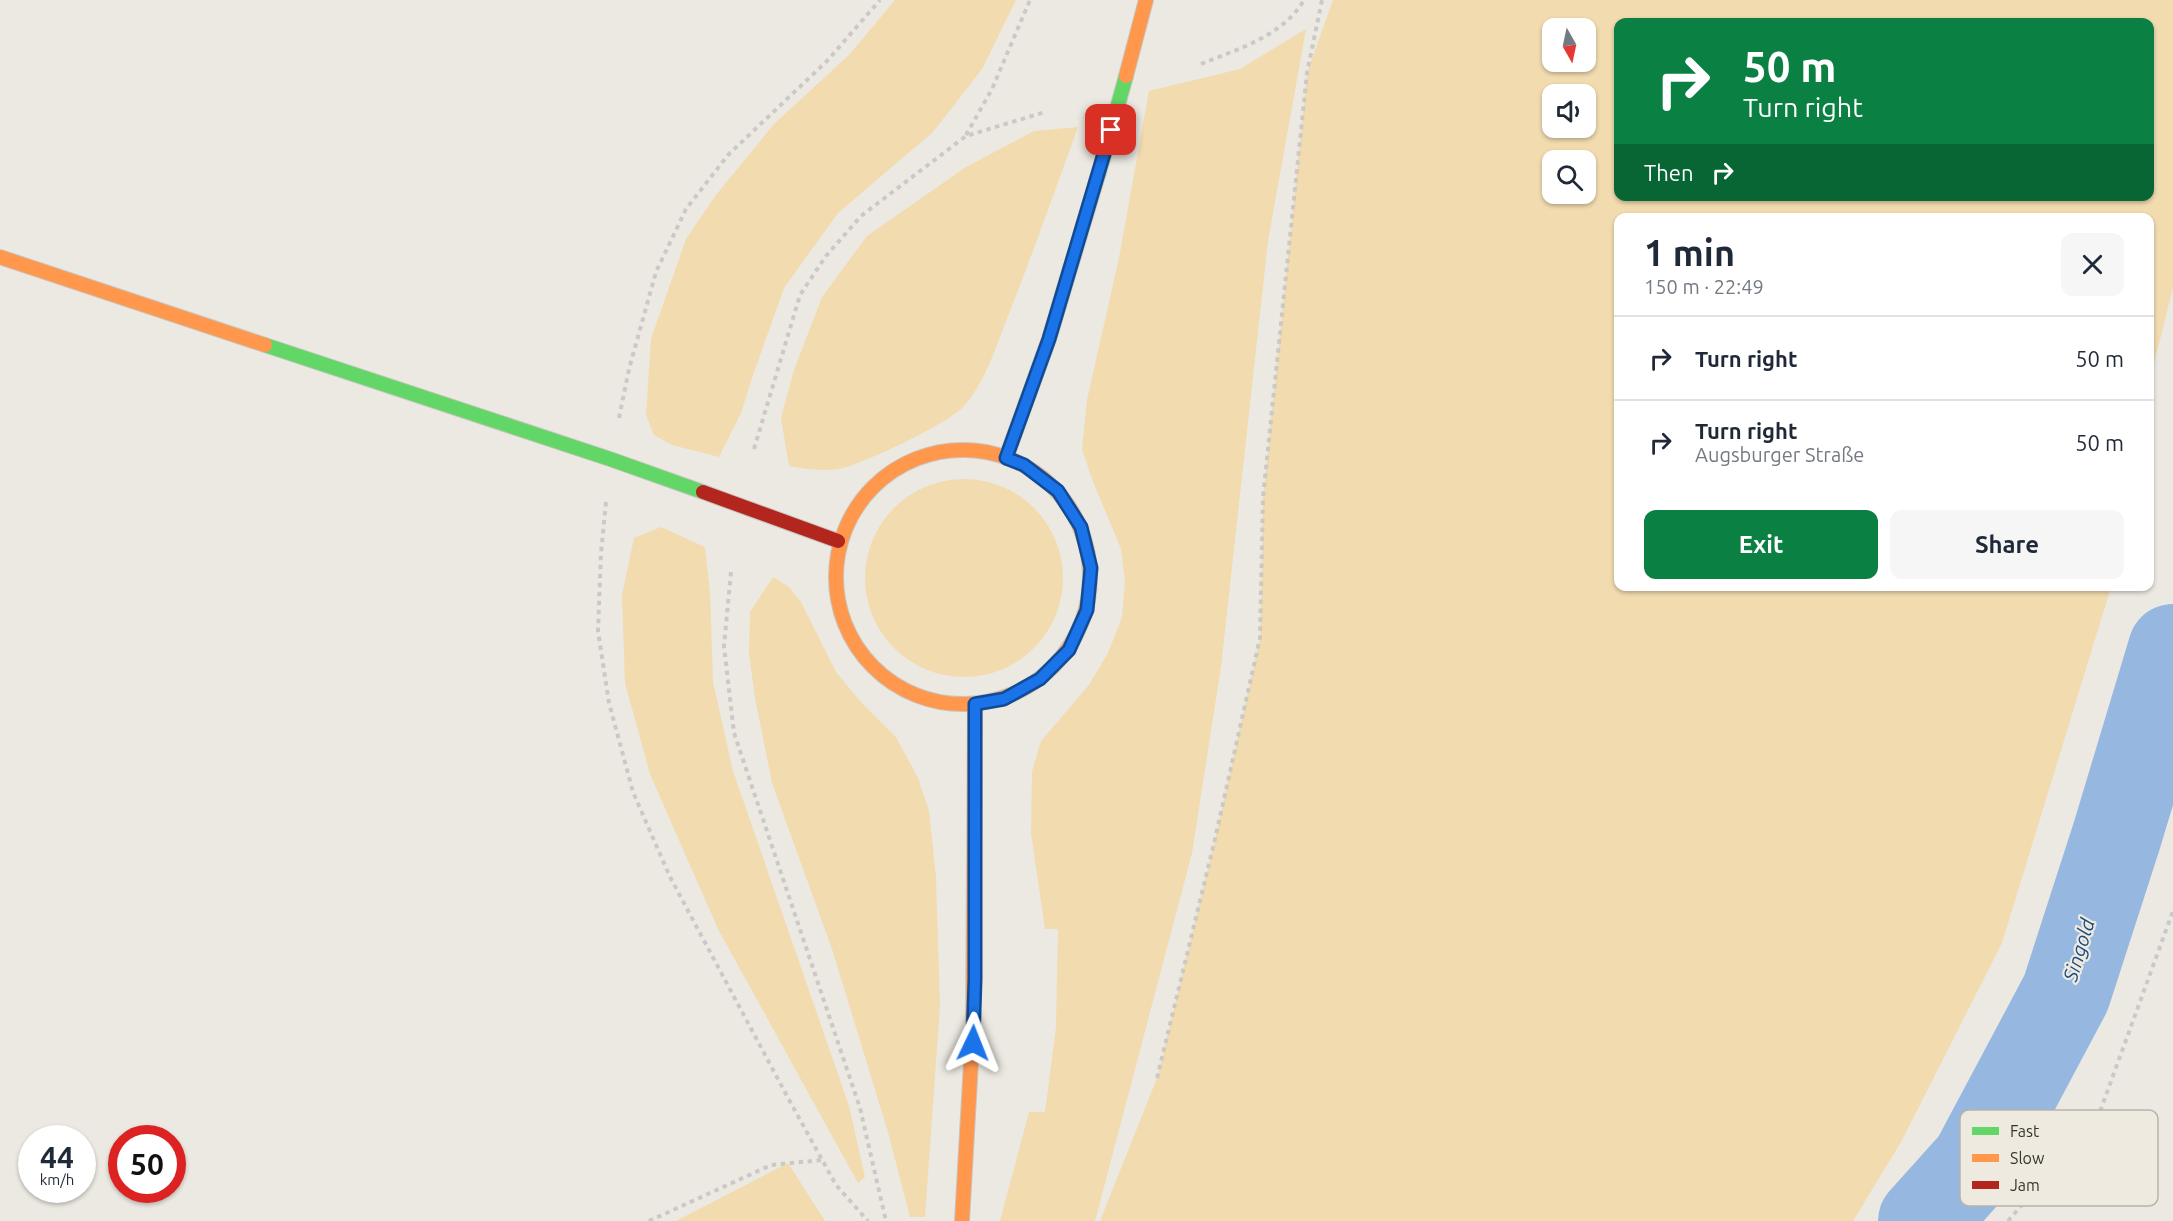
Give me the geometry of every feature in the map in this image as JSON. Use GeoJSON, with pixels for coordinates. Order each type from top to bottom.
{"type":"FeatureCollection","features":[{"type":"Feature","properties":{"kind":"main road"},"geometry":{"type":"LineString","coordinates":[[1006,458],[1056,317],[1105,152],[1146,0]]}},
{"type":"Feature","properties":{"kind":"main road"},"geometry":{"type":"LineString","coordinates":[[0,257],[610,459],[838,541]]}},
{"type":"Feature","properties":{"kind":"main road"},"geometry":{"type":"LineString","coordinates":[[983,451],[1006,458],[1024,465],[1058,491],[1081,527],[1091,568],[1087,610],[1069,650],[1040,679],[1004,699],[963,705],[921,698],[885,679],[856,648],[840,610],[836,569],[838,541],[844,525],[867,493],[900,467],[939,452],[983,451]]}},
{"type":"Feature","properties":{"kind":"main road"},"geometry":{"type":"LineString","coordinates":[[962,1221],[970,1127],[975,979],[975,704]]}},
{"type":"Feature","properties":{"kind":"path"},"geometry":{"type":"LineString","coordinates":[[868,1221],[836,1185],[670,877],[633,792],[609,703],[598,631],[601,553],[610,459],[629,369],[656,272],[686,209],[728,155],[827,61],[880,0]]}},
{"type":"Feature","properties":{"kind":"path"},"geometry":{"type":"LineString","coordinates":[[966,136],[992,89],[1030,0]]}},
{"type":"Feature","properties":{"kind":"path"},"geometry":{"type":"LineString","coordinates":[[1201,64],[1257,41],[1296,13],[1304,0]]}},
{"type":"Feature","properties":{"kind":"path"},"geometry":{"type":"LineString","coordinates":[[1157,1078],[1215,839],[1260,638],[1263,497],[1307,73],[1322,0]]}},
{"type":"Feature","properties":{"kind":"path"},"geometry":{"type":"LineString","coordinates":[[754,448],[800,295],[826,256],[861,216],[966,136],[1046,112]]}},
{"type":"Feature","properties":{"kind":"path"},"geometry":{"type":"LineString","coordinates":[[731,572],[724,646],[734,733],[860,1108],[886,1221]]}},
{"type":"Feature","properties":{"kind":"path"},"geometry":{"type":"LineString","coordinates":[[2101,1110],[2173,911]]}},
{"type":"Feature","properties":{"kind":"path"},"geometry":{"type":"LineString","coordinates":[[649,1221],[771,1165],[822,1160]]}},
{"type":"Feature","properties":{"kind":"path"},"geometry":{"type":"LineString","coordinates":[[2008,1221],[2021,1206]]}},
{"type":"Feature","properties":{"kind":"shaded area"},"geometry":{"type":"Polygon","coordinates":[[[895,0],[1016,0],[982,69],[933,132],[838,213],[784,288],[741,413],[719,457],[672,445],[654,435],[646,415],[651,339],[686,239],[716,195],[774,124],[849,55],[895,0]]]}},
{"type":"Feature","properties":{"kind":"shaded area"},"geometry":{"type":"Polygon","coordinates":[[[1333,0],[2173,0],[2173,287],[2154,364],[2154,213],[1614,213],[1614,591],[2110,591],[2002,943],[1901,1142],[1853,1221],[1100,1221],[1157,1078],[1215,839],[1260,638],[1263,497],[1307,73],[1333,0]]]}},
{"type":"Feature","properties":{"kind":"shaded area"},"geometry":{"type":"Polygon","coordinates":[[[1306,29],[1268,241],[1221,667],[1192,853],[1095,1221],[1000,1221],[1029,1112],[1045,1112],[1056,1027],[1058,929],[1045,929],[1031,833],[1032,772],[1041,741],[1089,685],[1108,653],[1122,617],[1125,581],[1121,549],[1082,449],[1087,400],[1119,258],[1149,91],[1240,69],[1306,29]]]}},
{"type":"Feature","properties":{"kind":"shaded area"},"geometry":{"type":"Polygon","coordinates":[[[1078,127],[995,351],[978,386],[964,406],[925,432],[843,468],[830,470],[789,466],[781,418],[794,370],[822,297],[867,236],[966,167],[1034,131],[1078,127]]]}},
{"type":"Feature","properties":{"kind":"shaded area"},"geometry":{"type":"Polygon","coordinates":[[[954,479],[974,479],[1002,486],[1027,501],[1041,515],[1056,540],[1063,568],[1063,588],[1056,616],[1041,641],[1027,655],[993,673],[974,677],[954,677],[926,670],[901,655],[887,641],[869,607],[865,588],[865,568],[872,540],[887,515],[901,501],[935,483],[954,479]]]}},
{"type":"Feature","properties":{"kind":"shaded area"},"geometry":{"type":"Polygon","coordinates":[[[661,527],[705,547],[710,592],[713,682],[733,771],[849,1106],[865,1177],[858,1183],[718,929],[650,774],[625,683],[622,595],[634,538],[661,527]]]}},
{"type":"Feature","properties":{"kind":"shaded area"},"geometry":{"type":"Polygon","coordinates":[[[773,577],[789,587],[801,602],[836,672],[859,700],[896,737],[918,778],[929,811],[936,877],[940,1006],[925,1217],[910,1217],[888,1132],[832,949],[772,783],[755,698],[749,653],[750,612],[773,577]]]}},
{"type":"Feature","properties":{"kind":"shaded area"},"geometry":{"type":"Polygon","coordinates":[[[788,1163],[825,1221],[676,1221],[788,1163]]]}},
{"type":"Feature","properties":{"kind":"waterway","name":"Singold"},"geometry":{"type":"LineString","coordinates":[[2004,1110],[2066,993],[2173,649]]}},
{"type":"Feature","properties":{"kind":"waterway","name":"Singold"},"geometry":{"type":"LineString","coordinates":[[1923,1221],[1960,1180]]}},
{"type":"Feature","properties":{"kind":"traffic: fast"},"geometry":{"type":"LineString","coordinates":[[1006,458],[1049,339],[1126,76]]}},
{"type":"Feature","properties":{"kind":"traffic: fast"},"geometry":{"type":"LineString","coordinates":[[265,345],[703,492]]}},
{"type":"Feature","properties":{"kind":"traffic: slow"},"geometry":{"type":"LineString","coordinates":[[1126,76],[1146,0]]}},
{"type":"Feature","properties":{"kind":"traffic: slow"},"geometry":{"type":"LineString","coordinates":[[0,257],[265,345]]}},
{"type":"Feature","properties":{"kind":"traffic: slow"},"geometry":{"type":"LineString","coordinates":[[963,450],[988,453],[1012,460],[1023,465],[1053,487],[1075,517],[1080,528],[1087,552],[1090,577],[1087,602],[1080,626],[1075,637],[1053,667],[1023,689],[1012,694],[988,701],[963,704],[938,701],[914,694],[903,689],[873,667],[851,637],[846,626],[839,602],[836,577],[839,552],[846,528],[851,517],[873,487],[903,465],[914,460],[938,453],[963,450]]}},
{"type":"Feature","properties":{"kind":"traffic: slow"},"geometry":{"type":"LineString","coordinates":[[962,1221],[973,1027],[975,704]]}},
{"type":"Feature","properties":{"kind":"traffic: jam"},"geometry":{"type":"LineString","coordinates":[[703,492],[838,541]]}},
{"type":"Feature","properties":{"kind":"route"},"geometry":{"type":"LineString","coordinates":[[973,1043],[975,704],[1004,699],[1040,679],[1069,650],[1087,610],[1091,568],[1081,527],[1058,491],[1024,465],[1006,458],[1049,339],[1111,130]]}}]}
